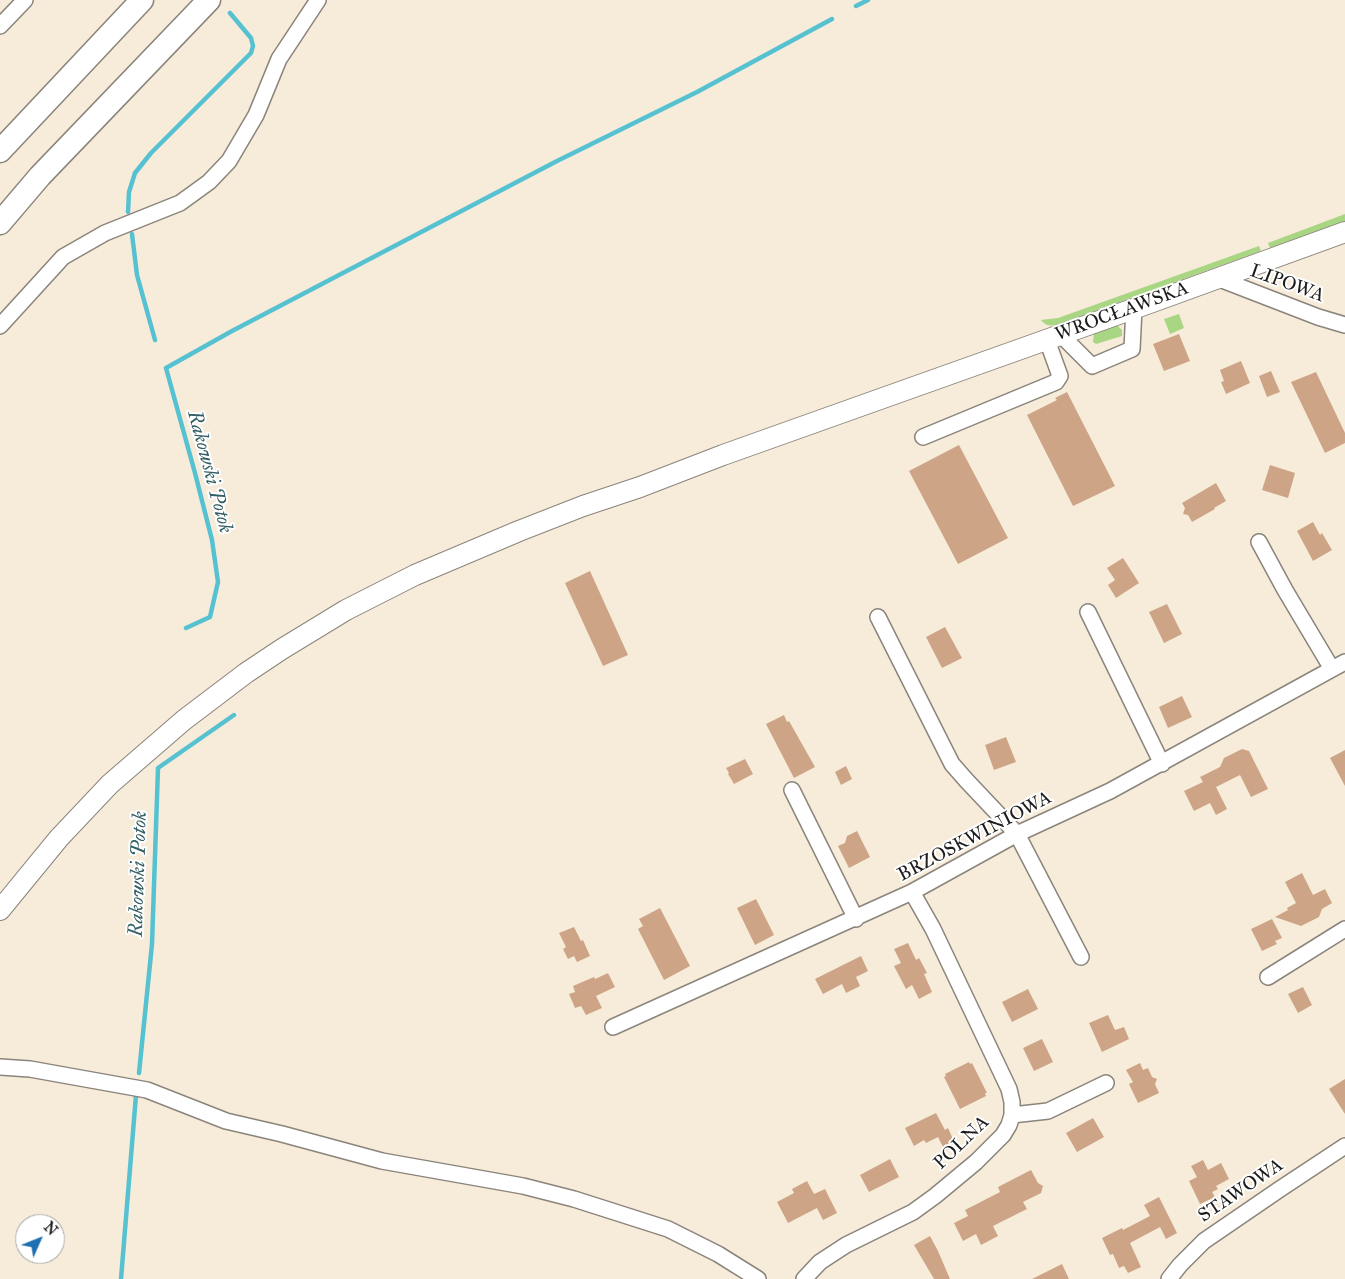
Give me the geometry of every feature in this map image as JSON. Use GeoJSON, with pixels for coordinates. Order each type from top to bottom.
{"type":"FeatureCollection","features":[{"type":"Feature","properties":{"kind":"highway"},"geometry":{"type":"LineString","coordinates":[[0,151],[142,0]]}},
{"type":"Feature","properties":{"kind":"highway"},"geometry":{"type":"LineString","coordinates":[[0,223],[40,176],[209,0]]}},
{"type":"Feature","properties":{"kind":"main road","name":"WROCŁAWSKA"},"geometry":{"type":"LineString","coordinates":[[0,910],[59,838],[110,784],[210,699],[282,649],[338,615],[415,575],[583,506],[1345,232]]}},
{"type":"Feature","properties":{"kind":"street"},"geometry":{"type":"LineString","coordinates":[[0,26],[25,0]]}},
{"type":"Feature","properties":{"kind":"street"},"geometry":{"type":"LineString","coordinates":[[0,326],[63,258],[105,233],[180,203],[209,182],[229,162],[256,115],[279,59],[318,0]]}},
{"type":"Feature","properties":{"kind":"street","name":"LIPOWA"},"geometry":{"type":"LineString","coordinates":[[1217,278],[1318,317],[1345,325]]}},
{"type":"Feature","properties":{"kind":"street"},"geometry":{"type":"LineString","coordinates":[[1054,337],[1092,366],[1132,349],[1134,308]]}},
{"type":"Feature","properties":{"kind":"street"},"geometry":{"type":"LineString","coordinates":[[923,438],[1056,382],[1060,376],[1054,337]]}},
{"type":"Feature","properties":{"kind":"street"},"geometry":{"type":"LineString","coordinates":[[1259,542],[1286,590],[1338,665]]}},
{"type":"Feature","properties":{"kind":"street"},"geometry":{"type":"LineString","coordinates":[[1088,612],[1162,764]]}},
{"type":"Feature","properties":{"kind":"street"},"geometry":{"type":"LineString","coordinates":[[878,617],[952,764],[1017,834],[1081,957]]}},
{"type":"Feature","properties":{"kind":"street","name":"BRZOSKWINIOWA"},"geometry":{"type":"LineString","coordinates":[[613,1027],[856,919],[912,892],[1017,834],[1110,791],[1162,764],[1338,665]]}},
{"type":"Feature","properties":{"kind":"street"},"geometry":{"type":"LineString","coordinates":[[792,790],[856,919]]}},
{"type":"Feature","properties":{"kind":"street","name":"POLNA"},"geometry":{"type":"LineString","coordinates":[[804,1279],[820,1262],[846,1245],[913,1212],[935,1196],[976,1162],[1002,1136],[1009,1125],[1012,1114],[1012,1102],[1009,1089],[933,929],[912,892]]}},
{"type":"Feature","properties":{"kind":"street"},"geometry":{"type":"LineString","coordinates":[[1268,977],[1345,928]]}},
{"type":"Feature","properties":{"kind":"street"},"geometry":{"type":"LineString","coordinates":[[0,1067],[30,1070],[147,1090],[226,1121],[382,1161],[522,1186],[574,1199],[668,1229],[718,1254],[758,1279]]}},
{"type":"Feature","properties":{"kind":"street"},"geometry":{"type":"LineString","coordinates":[[1012,1114],[1048,1111],[1106,1083]]}},
{"type":"Feature","properties":{"kind":"street","name":"STAWOWA"},"geometry":{"type":"LineString","coordinates":[[1169,1279],[1204,1241],[1345,1146]]}},
{"type":"Feature","properties":{"kind":"green space"},"geometry":{"type":"Polygon","coordinates":[[[1345,214],[1345,221],[1270,248],[1268,243],[1345,214]]]}},
{"type":"Feature","properties":{"kind":"green space"},"geometry":{"type":"Polygon","coordinates":[[[1259,246],[1261,251],[1056,325],[1048,325],[1041,320],[1058,318],[1259,246]]]}},
{"type":"Feature","properties":{"kind":"green space"},"geometry":{"type":"Polygon","coordinates":[[[1179,314],[1184,328],[1170,334],[1164,319],[1179,314]]]}},
{"type":"Feature","properties":{"kind":"green space"},"geometry":{"type":"Polygon","coordinates":[[[1116,324],[1122,330],[1122,336],[1096,344],[1093,342],[1094,332],[1116,324]]]}},
{"type":"Feature","properties":{"kind":"building"},"geometry":{"type":"Polygon","coordinates":[[[1179,334],[1190,361],[1164,371],[1153,344],[1179,334]]]}},
{"type":"Feature","properties":{"kind":"building"},"geometry":{"type":"Polygon","coordinates":[[[1241,361],[1250,383],[1226,394],[1221,382],[1224,381],[1220,370],[1241,361]]]}},
{"type":"Feature","properties":{"kind":"building"},"geometry":{"type":"Polygon","coordinates":[[[1271,371],[1280,392],[1267,397],[1259,376],[1271,371]]]}},
{"type":"Feature","properties":{"kind":"building"},"geometry":{"type":"Polygon","coordinates":[[[1316,372],[1345,433],[1345,443],[1325,453],[1291,382],[1316,372]]]}},
{"type":"Feature","properties":{"kind":"building"},"geometry":{"type":"Polygon","coordinates":[[[1067,392],[1115,486],[1073,506],[1027,415],[1057,400],[1055,398],[1067,392]]]}},
{"type":"Feature","properties":{"kind":"building"},"geometry":{"type":"Polygon","coordinates":[[[959,445],[1008,538],[958,564],[909,471],[959,445]]]}},
{"type":"Feature","properties":{"kind":"building"},"geometry":{"type":"Polygon","coordinates":[[[1270,465],[1295,473],[1288,498],[1262,490],[1270,465]]]}},
{"type":"Feature","properties":{"kind":"building"},"geometry":{"type":"Polygon","coordinates":[[[1216,483],[1226,501],[1192,522],[1188,515],[1183,514],[1185,508],[1182,503],[1216,483]]]}},
{"type":"Feature","properties":{"kind":"building"},"geometry":{"type":"Polygon","coordinates":[[[1313,522],[1320,535],[1322,533],[1332,550],[1313,561],[1297,531],[1313,522]]]}},
{"type":"Feature","properties":{"kind":"building"},"geometry":{"type":"Polygon","coordinates":[[[1123,558],[1139,583],[1116,598],[1108,585],[1115,580],[1107,568],[1123,558]]]}},
{"type":"Feature","properties":{"kind":"building"},"geometry":{"type":"Polygon","coordinates":[[[590,571],[628,655],[603,666],[565,583],[590,571]]]}},
{"type":"Feature","properties":{"kind":"building"},"geometry":{"type":"Polygon","coordinates":[[[1167,604],[1182,634],[1164,643],[1149,612],[1167,604]]]}},
{"type":"Feature","properties":{"kind":"building"},"geometry":{"type":"Polygon","coordinates":[[[945,627],[962,658],[942,668],[926,637],[945,627]]]}},
{"type":"Feature","properties":{"kind":"building"},"geometry":{"type":"Polygon","coordinates":[[[1182,696],[1192,717],[1168,728],[1159,707],[1182,696]]]}},
{"type":"Feature","properties":{"kind":"building"},"geometry":{"type":"Polygon","coordinates":[[[784,715],[815,767],[794,778],[766,724],[784,715]]]}},
{"type":"Feature","properties":{"kind":"building"},"geometry":{"type":"Polygon","coordinates":[[[1006,737],[1016,762],[994,770],[985,745],[1006,737]]]}},
{"type":"Feature","properties":{"kind":"building"},"geometry":{"type":"Polygon","coordinates":[[[1242,749],[1249,751],[1268,789],[1251,797],[1240,775],[1216,787],[1227,809],[1216,815],[1210,803],[1194,811],[1184,791],[1203,782],[1200,777],[1220,767],[1224,758],[1242,749]]]}},
{"type":"Feature","properties":{"kind":"building"},"geometry":{"type":"Polygon","coordinates":[[[1345,750],[1345,786],[1330,758],[1345,750]]]}},
{"type":"Feature","properties":{"kind":"building"},"geometry":{"type":"Polygon","coordinates":[[[745,759],[753,774],[734,784],[726,768],[745,759]]]}},
{"type":"Feature","properties":{"kind":"building"},"geometry":{"type":"Polygon","coordinates":[[[846,766],[852,779],[841,785],[835,772],[846,766]]]}},
{"type":"Feature","properties":{"kind":"building"},"geometry":{"type":"Polygon","coordinates":[[[857,831],[870,857],[849,868],[838,846],[845,843],[847,836],[857,831]]]}},
{"type":"Feature","properties":{"kind":"building"},"geometry":{"type":"Polygon","coordinates":[[[1302,873],[1313,895],[1325,889],[1332,903],[1322,909],[1319,917],[1301,926],[1275,917],[1296,903],[1285,882],[1302,873]]]}},
{"type":"Feature","properties":{"kind":"building"},"geometry":{"type":"Polygon","coordinates":[[[756,899],[774,935],[755,945],[737,908],[756,899]]]}},
{"type":"Feature","properties":{"kind":"building"},"geometry":{"type":"Polygon","coordinates":[[[660,908],[690,966],[664,980],[638,929],[643,926],[639,919],[660,908]]]}},
{"type":"Feature","properties":{"kind":"building"},"geometry":{"type":"Polygon","coordinates":[[[1272,919],[1282,938],[1275,941],[1277,944],[1262,951],[1251,929],[1272,919]]]}},
{"type":"Feature","properties":{"kind":"building"},"geometry":{"type":"Polygon","coordinates":[[[574,927],[581,941],[583,940],[590,956],[577,962],[574,956],[568,959],[563,949],[566,947],[559,933],[574,927]]]}},
{"type":"Feature","properties":{"kind":"building"},"geometry":{"type":"Polygon","coordinates":[[[908,943],[916,960],[919,958],[927,973],[924,974],[932,992],[919,999],[912,985],[906,989],[894,966],[901,963],[894,949],[908,943]]]}},
{"type":"Feature","properties":{"kind":"building"},"geometry":{"type":"Polygon","coordinates":[[[861,956],[868,971],[856,977],[860,986],[846,993],[842,984],[823,994],[815,979],[861,956]]]}},
{"type":"Feature","properties":{"kind":"building"},"geometry":{"type":"Polygon","coordinates":[[[608,973],[615,987],[596,996],[602,1008],[586,1015],[581,1006],[575,1008],[569,994],[575,992],[573,986],[608,973]]]}},
{"type":"Feature","properties":{"kind":"building"},"geometry":{"type":"Polygon","coordinates":[[[1303,987],[1312,1005],[1298,1013],[1288,994],[1303,987]]]}},
{"type":"Feature","properties":{"kind":"building"},"geometry":{"type":"Polygon","coordinates":[[[1028,989],[1038,1009],[1012,1022],[1002,1002],[1028,989]]]}},
{"type":"Feature","properties":{"kind":"building"},"geometry":{"type":"Polygon","coordinates":[[[1108,1015],[1115,1030],[1124,1027],[1129,1039],[1102,1052],[1089,1023],[1108,1015]]]}},
{"type":"Feature","properties":{"kind":"building"},"geometry":{"type":"Polygon","coordinates":[[[1042,1039],[1053,1062],[1034,1071],[1023,1048],[1042,1039]]]}},
{"type":"Feature","properties":{"kind":"building"},"geometry":{"type":"Polygon","coordinates":[[[969,1062],[970,1064],[972,1063],[987,1093],[985,1093],[986,1096],[960,1109],[944,1077],[946,1076],[945,1074],[969,1062]]]}},
{"type":"Feature","properties":{"kind":"building"},"geometry":{"type":"Polygon","coordinates":[[[1140,1063],[1143,1070],[1148,1068],[1152,1077],[1157,1079],[1155,1084],[1159,1093],[1138,1103],[1129,1084],[1133,1082],[1126,1070],[1140,1063]]]}},
{"type":"Feature","properties":{"kind":"building"},"geometry":{"type":"Polygon","coordinates":[[[1345,1079],[1345,1114],[1329,1089],[1345,1079]]]}},
{"type":"Feature","properties":{"kind":"building"},"geometry":{"type":"Polygon","coordinates":[[[936,1113],[945,1130],[948,1128],[956,1146],[945,1151],[938,1137],[926,1143],[924,1140],[914,1146],[905,1128],[936,1113]]]}},
{"type":"Feature","properties":{"kind":"building"},"geometry":{"type":"Polygon","coordinates":[[[1093,1118],[1104,1137],[1077,1152],[1066,1133],[1093,1118]]]}},
{"type":"Feature","properties":{"kind":"building"},"geometry":{"type":"Polygon","coordinates":[[[890,1159],[899,1177],[869,1192],[860,1175],[890,1159]]]}},
{"type":"Feature","properties":{"kind":"building"},"geometry":{"type":"Polygon","coordinates":[[[1203,1160],[1208,1170],[1221,1163],[1229,1179],[1216,1186],[1218,1189],[1212,1192],[1215,1197],[1200,1204],[1189,1181],[1197,1177],[1191,1166],[1203,1160]]]}},
{"type":"Feature","properties":{"kind":"building"},"geometry":{"type":"Polygon","coordinates":[[[1031,1170],[1038,1183],[1043,1186],[1041,1193],[1023,1202],[1027,1209],[993,1226],[998,1236],[981,1245],[976,1234],[963,1241],[954,1223],[968,1216],[965,1210],[1000,1192],[998,1187],[1031,1170]]]}},
{"type":"Feature","properties":{"kind":"building"},"geometry":{"type":"Polygon","coordinates":[[[807,1181],[814,1194],[825,1189],[837,1213],[823,1220],[817,1208],[788,1223],[777,1202],[794,1193],[792,1189],[807,1181]]]}},
{"type":"Feature","properties":{"kind":"building"},"geometry":{"type":"Polygon","coordinates":[[[1159,1197],[1177,1233],[1166,1239],[1160,1227],[1130,1243],[1141,1267],[1128,1273],[1124,1266],[1119,1268],[1113,1254],[1110,1255],[1102,1238],[1150,1216],[1144,1205],[1159,1197]]]}},
{"type":"Feature","properties":{"kind":"building"},"geometry":{"type":"Polygon","coordinates":[[[930,1236],[950,1279],[934,1279],[914,1245],[930,1236]]]}},
{"type":"Feature","properties":{"kind":"building"},"geometry":{"type":"Polygon","coordinates":[[[1062,1264],[1069,1279],[1032,1279],[1062,1264]]]}},
{"type":"Feature","properties":{"kind":"waterway"},"geometry":{"type":"LineString","coordinates":[[856,6],[868,0]]}},
{"type":"Feature","properties":{"kind":"waterway","name":"Rakowski Potok"},"geometry":{"type":"LineString","coordinates":[[128,212],[129,192],[135,173],[151,153],[251,53],[253,46],[251,38],[230,13]]}},
{"type":"Feature","properties":{"kind":"waterway"},"geometry":{"type":"LineString","coordinates":[[186,628],[210,617],[218,582],[212,540],[166,368],[232,331],[557,161],[697,92],[832,19]]}},
{"type":"Feature","properties":{"kind":"waterway","name":"Rakowski Potok"},"geometry":{"type":"LineString","coordinates":[[132,234],[137,275],[155,340]]}},
{"type":"Feature","properties":{"kind":"waterway","name":"Rakowski Potok"},"geometry":{"type":"LineString","coordinates":[[139,1073],[152,944],[158,768],[234,715]]}},
{"type":"Feature","properties":{"kind":"waterway","name":"Rakowski Potok"},"geometry":{"type":"LineString","coordinates":[[121,1279],[136,1095]]}}]}
